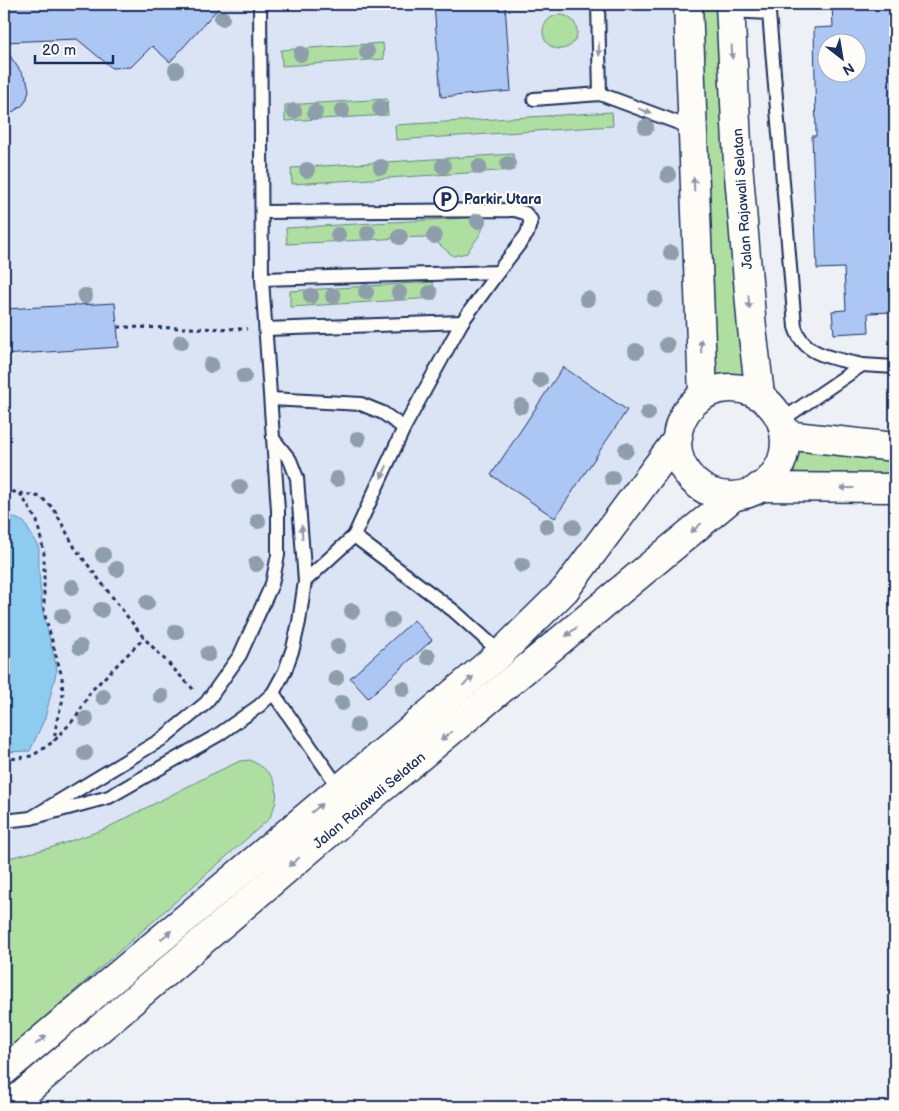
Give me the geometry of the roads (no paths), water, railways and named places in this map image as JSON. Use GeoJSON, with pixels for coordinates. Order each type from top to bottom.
{"type":"FeatureCollection","features":[{"type":"Feature","properties":{"kind":"main road"},"geometry":{"type":"LineString","coordinates":[[688,4],[703,395]]}},
{"type":"Feature","properties":{"kind":"main road","name":"Jalan Rajawali Selatan"},"geometry":{"type":"LineString","coordinates":[[730,8],[738,164],[752,328],[760,395]]}},
{"type":"Feature","properties":{"kind":"main road"},"geometry":{"type":"LineString","coordinates":[[722,388],[741,388],[760,395],[775,408],[784,427],[781,462],[773,475],[749,494],[734,497],[715,495],[699,486],[686,473],[679,456],[678,438],[684,417],[703,395],[722,388]]}},
{"type":"Feature","properties":{"kind":"main road"},"geometry":{"type":"LineString","coordinates":[[784,427],[895,447]]}},
{"type":"Feature","properties":{"kind":"main road","name":"Jalan Rajawali Selatan"},"geometry":{"type":"LineString","coordinates":[[4,1071],[501,653],[565,590],[678,438]]}},
{"type":"Feature","properties":{"kind":"main road"},"geometry":{"type":"LineString","coordinates":[[760,487],[895,488]]}},
{"type":"Feature","properties":{"kind":"main road","name":"Jalan Rajawali Selatan"},"geometry":{"type":"LineString","coordinates":[[8,1107],[357,809],[734,497]]}},
{"type":"Feature","properties":{"kind":"main road"},"geometry":{"type":"LineString","coordinates":[[340,789],[357,809]]}},
{"type":"Feature","properties":{"kind":"lane"},"geometry":{"type":"LineString","coordinates":[[31,818],[162,738],[206,702],[240,655],[272,584],[278,555],[278,510],[262,279],[260,4]]}},
{"type":"Feature","properties":{"kind":"lane"},"geometry":{"type":"LineString","coordinates":[[598,4],[600,94]]}},
{"type":"Feature","properties":{"kind":"lane"},"geometry":{"type":"LineString","coordinates":[[730,8],[769,8],[795,327],[798,337],[805,346],[814,352],[862,365],[895,367]]}},
{"type":"Feature","properties":{"kind":"lane"},"geometry":{"type":"LineString","coordinates":[[534,99],[600,94],[692,128]]}},
{"type":"Feature","properties":{"kind":"lane"},"geometry":{"type":"LineString","coordinates":[[262,212],[515,210],[525,214],[531,220],[526,234],[462,322],[404,428],[354,536],[306,581]]}},
{"type":"Feature","properties":{"kind":"lane"},"geometry":{"type":"LineString","coordinates":[[262,279],[498,272]]}},
{"type":"Feature","properties":{"kind":"lane"},"geometry":{"type":"LineString","coordinates":[[266,329],[462,322]]}},
{"type":"Feature","properties":{"kind":"lane"},"geometry":{"type":"LineString","coordinates":[[784,427],[862,365]]}},
{"type":"Feature","properties":{"kind":"lane"},"geometry":{"type":"LineString","coordinates":[[271,399],[362,404],[383,413],[404,428]]}},
{"type":"Feature","properties":{"kind":"lane"},"geometry":{"type":"LineString","coordinates":[[4,821],[31,818],[108,796],[218,735],[259,706],[273,693],[293,648],[300,622],[306,581],[298,478],[290,460],[274,441]]}},
{"type":"Feature","properties":{"kind":"lane"},"geometry":{"type":"LineString","coordinates":[[354,536],[454,611],[501,653]]}},
{"type":"Feature","properties":{"kind":"lane"},"geometry":{"type":"LineString","coordinates":[[273,693],[340,789]]}},
{"type":"Feature","properties":{"kind":"water"},"geometry":{"type":"Polygon","coordinates":[[[4,513],[24,522],[39,548],[42,608],[57,669],[45,718],[30,751],[4,752],[4,513]]]}},
{"type":"Feature","properties":{"kind":"place","name":"Parkir Utara"},"geometry":{"type":"Point","coordinates":[446,199]}}]}
